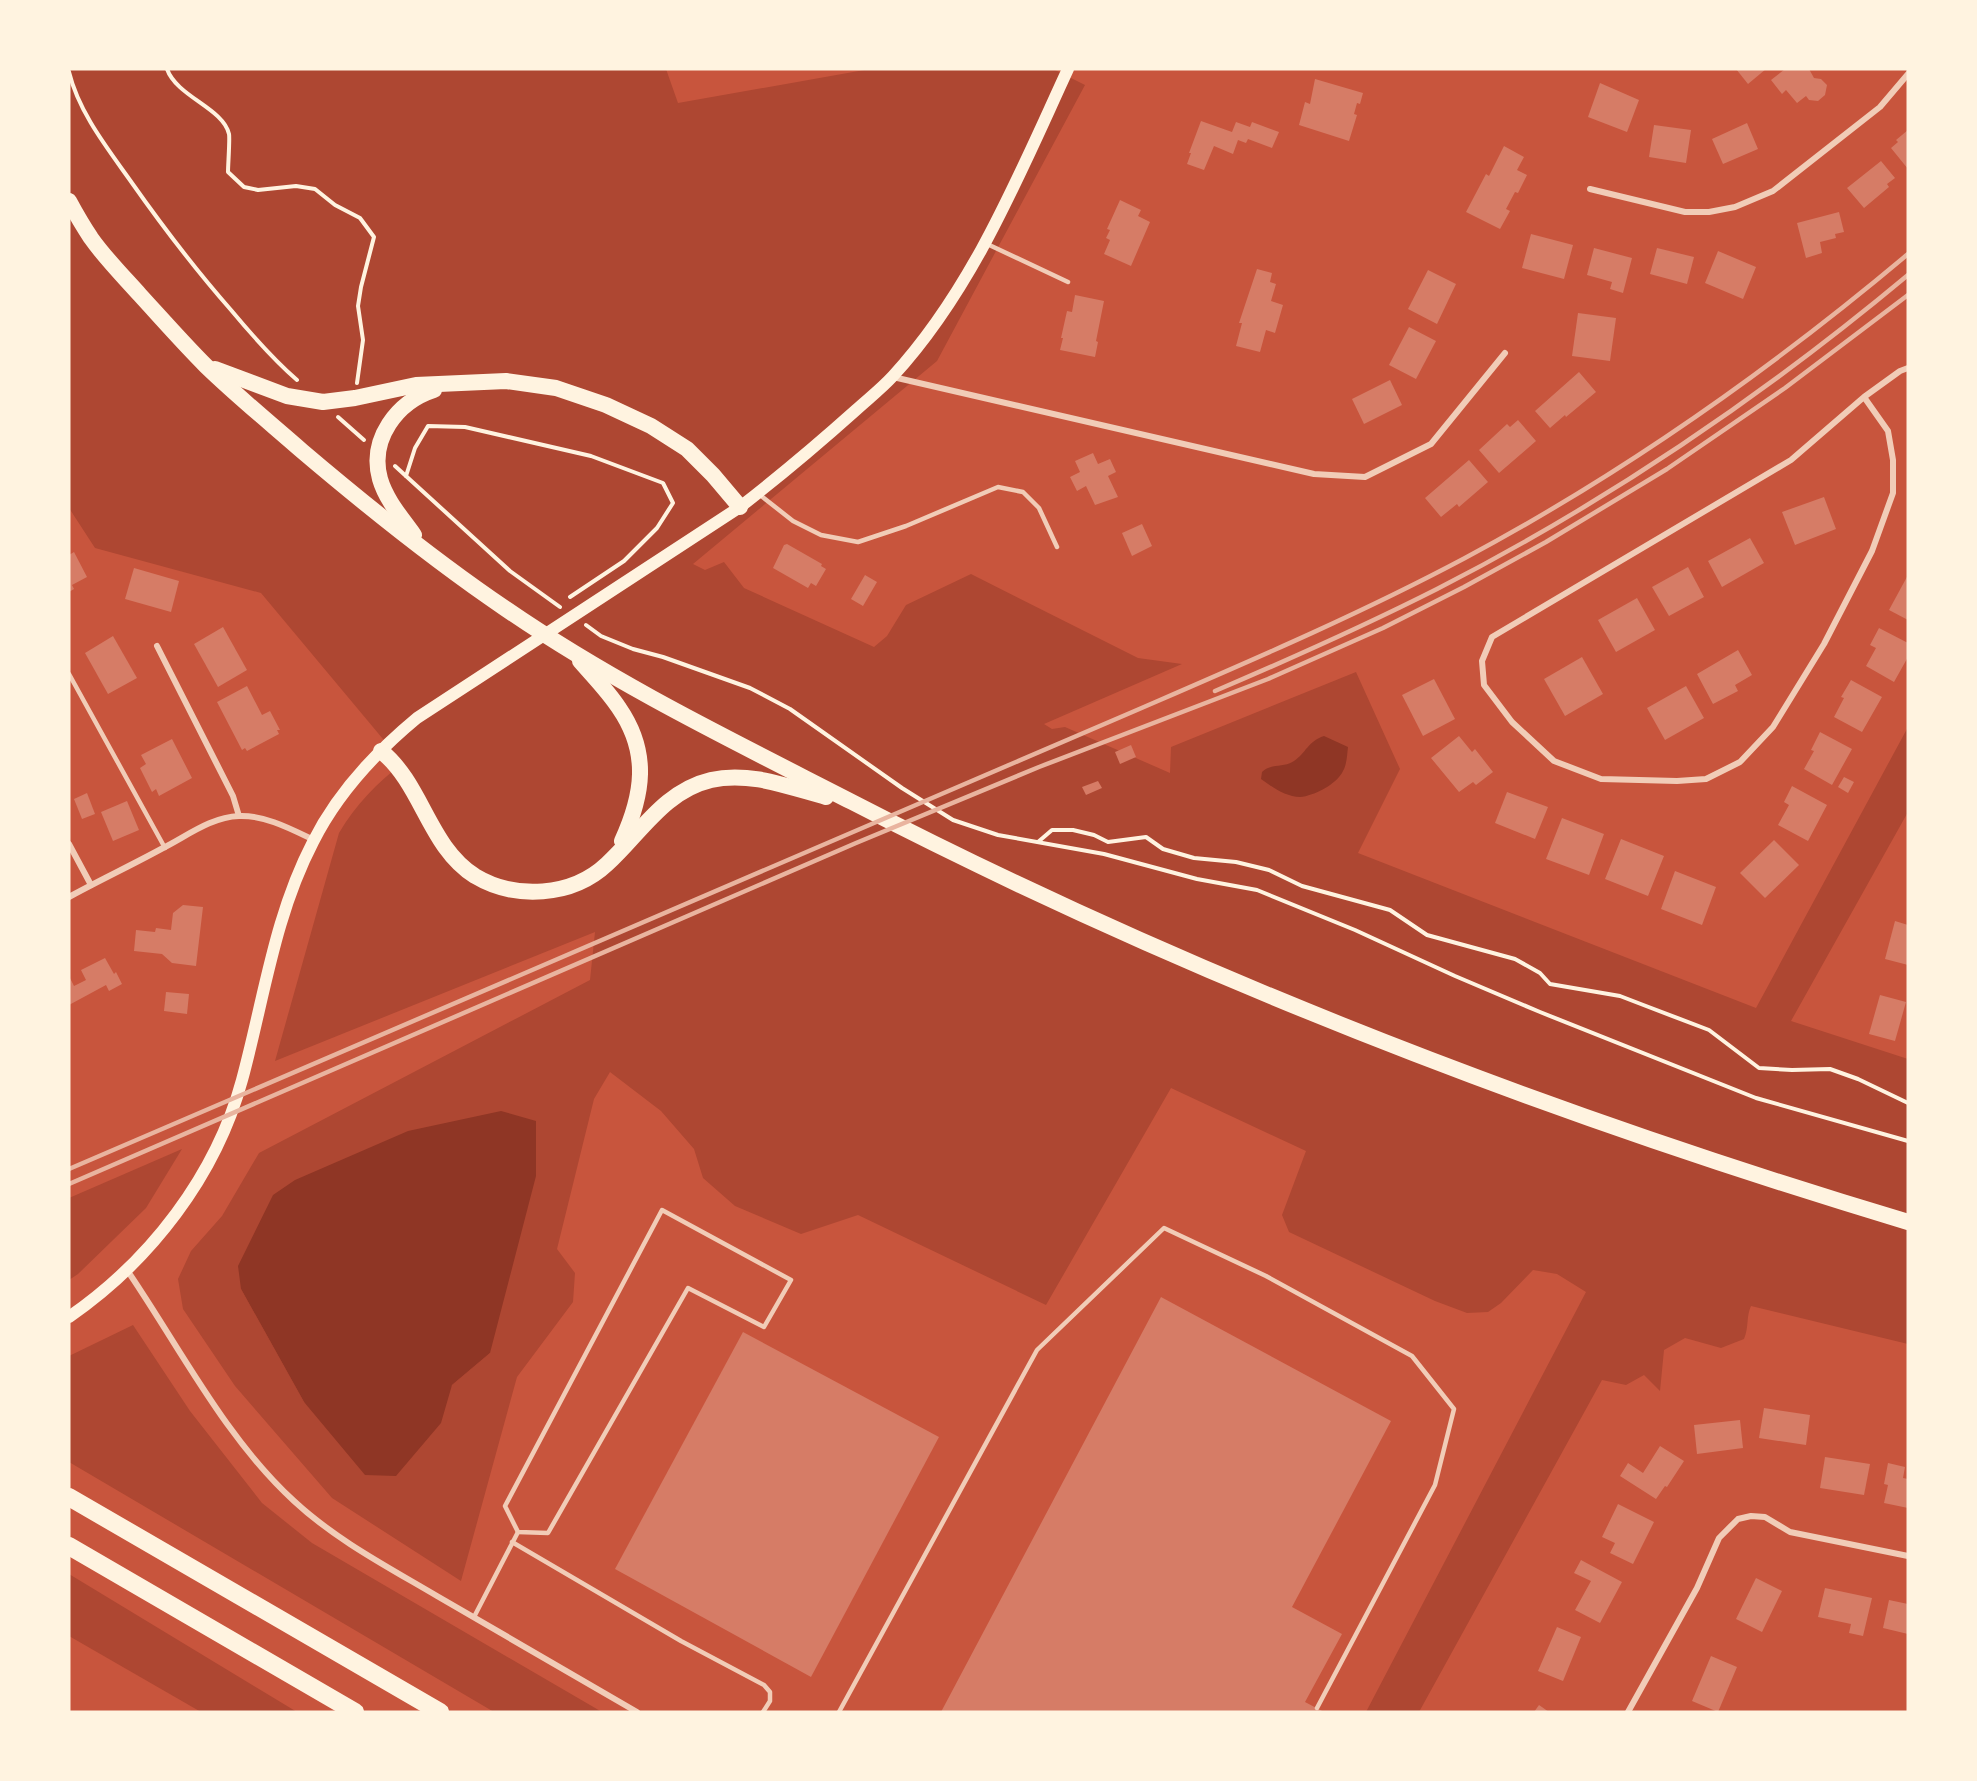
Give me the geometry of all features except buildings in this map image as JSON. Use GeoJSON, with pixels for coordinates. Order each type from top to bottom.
{"type":"FeatureCollection","features":[{"type":"Feature","properties":{"kind":"highway"},"geometry":{"type":"LineString","coordinates":[[69,201],[93,240]]}},
{"type":"Feature","properties":{"kind":"highway"},"geometry":{"type":"LineString","coordinates":[[69,219],[93,240],[153,310],[206,366],[324,469],[425,550],[506,610],[571,651],[670,708],[926,840],[1072,909],[1347,1028],[1607,1125],[1823,1197],[1908,1222]]}},
{"type":"Feature","properties":{"kind":"highway"},"geometry":{"type":"LineString","coordinates":[[206,366],[269,391],[323,402],[355,398],[416,385],[506,381],[556,388],[606,405],[651,426],[687,449],[740,507]]}},
{"type":"Feature","properties":{"kind":"highway"},"geometry":{"type":"LineString","coordinates":[[425,550],[384,489],[380,478],[378,452],[387,426],[406,403],[418,395],[453,383]]}},
{"type":"Feature","properties":{"kind":"highway"},"geometry":{"type":"LineString","coordinates":[[571,651],[619,707],[635,738],[639,755],[640,790],[632,818],[617,853]]}},
{"type":"Feature","properties":{"kind":"highway"},"geometry":{"type":"LineString","coordinates":[[381,751],[407,778],[447,852],[461,866],[492,884],[526,892],[559,889],[595,873],[668,801],[695,785],[711,780],[728,778],[763,780],[859,806]]}},
{"type":"Feature","properties":{"kind":"highway"},"geometry":{"type":"LineString","coordinates":[[69,1497],[440,1712]]}},
{"type":"Feature","properties":{"kind":"highway"},"geometry":{"type":"LineString","coordinates":[[69,1546],[355,1712]]}},
{"type":"Feature","properties":{"kind":"main road"},"geometry":{"type":"LineString","coordinates":[[69,1317],[127,1270],[162,1233],[207,1164],[242,1082],[265,978],[291,891],[314,840],[348,788],[381,751],[417,717],[740,507],[786,471],[892,377],[929,332],[985,243],[1068,69]]}},
{"type":"Feature","properties":{"kind":"street"},"geometry":{"type":"LineString","coordinates":[[1590,189],[1685,212],[1709,212],[1735,207],[1773,191],[1880,107],[1908,74]]}},
{"type":"Feature","properties":{"kind":"street"},"geometry":{"type":"LineString","coordinates":[[892,377],[1307,472],[1365,477],[1431,444],[1505,353]]}},
{"type":"Feature","properties":{"kind":"street"},"geometry":{"type":"LineString","coordinates":[[1864,397],[1887,431],[1893,460],[1893,493],[1872,551],[1824,644],[1773,727],[1740,762],[1706,779],[1677,781],[1601,779],[1554,761],[1512,722],[1484,685],[1482,661],[1492,637],[1791,460],[1864,397],[1900,371],[1908,368]]}},
{"type":"Feature","properties":{"kind":"street"},"geometry":{"type":"LineString","coordinates":[[157,646],[233,796],[239,816]]}},
{"type":"Feature","properties":{"kind":"street"},"geometry":{"type":"LineString","coordinates":[[69,897],[213,822],[239,816],[283,825],[314,840]]}},
{"type":"Feature","properties":{"kind":"street"},"geometry":{"type":"LineString","coordinates":[[69,844],[91,885]]}},
{"type":"Feature","properties":{"kind":"street"},"geometry":{"type":"LineString","coordinates":[[127,1270],[214,1404],[246,1448],[293,1500],[329,1530],[637,1712]]}},
{"type":"Feature","properties":{"kind":"street"},"geometry":{"type":"LineString","coordinates":[[1628,1712],[1697,1588],[1719,1538],[1738,1519],[1751,1516],[1765,1517],[1790,1532],[1908,1556]]}},
{"type":"Feature","properties":{"kind":"lane"},"geometry":{"type":"LineString","coordinates":[[985,243],[1068,282]]}},
{"type":"Feature","properties":{"kind":"lane"},"geometry":{"type":"LineString","coordinates":[[758,493],[802,526],[821,535],[858,542],[906,526],[998,487],[1023,492],[1040,508],[1057,547]]}},
{"type":"Feature","properties":{"kind":"lane"},"geometry":{"type":"LineString","coordinates":[[69,674],[165,848]]}},
{"type":"Feature","properties":{"kind":"lane"},"geometry":{"type":"LineString","coordinates":[[662,1210],[791,1280],[764,1327],[688,1288],[548,1533],[518,1532],[505,1506],[662,1210]]}},
{"type":"Feature","properties":{"kind":"lane"},"geometry":{"type":"LineString","coordinates":[[839,1712],[1037,1350],[1164,1228],[1266,1276],[1412,1356],[1454,1409],[1435,1485],[1317,1708]]}},
{"type":"Feature","properties":{"kind":"lane"},"geometry":{"type":"LineString","coordinates":[[474,1617],[518,1532]]}},
{"type":"Feature","properties":{"kind":"lane"},"geometry":{"type":"LineString","coordinates":[[512,1542],[681,1641],[764,1686],[770,1692],[770,1701],[763,1712]]}},
{"type":"Feature","properties":{"kind":"path"},"geometry":{"type":"LineString","coordinates":[[69,70],[73,90],[87,117],[156,218],[203,278],[272,356],[350,428],[363,340],[358,306],[374,237],[360,219],[335,205],[315,189],[296,186],[258,190],[244,187],[228,172],[230,134],[220,118],[185,93],[169,75],[167,69]]}},
{"type":"Feature","properties":{"kind":"path"},"geometry":{"type":"LineString","coordinates":[[567,611],[510,571],[406,476],[415,448],[428,426],[465,427],[591,456],[663,483],[673,503],[657,528],[624,561],[570,597]]}},
{"type":"Feature","properties":{"kind":"path"},"geometry":{"type":"LineString","coordinates":[[584,624],[601,636],[633,649],[663,657],[750,688],[790,710],[902,788],[953,820],[998,835],[1104,854],[1197,879],[1257,890],[1355,930],[1466,981],[1688,1072],[1756,1098],[1908,1141]]}},
{"type":"Feature","properties":{"kind":"path"},"geometry":{"type":"LineString","coordinates":[[1038,842],[1052,830],[1073,830],[1094,835],[1108,842],[1146,837],[1163,849],[1194,858],[1236,862],[1269,870],[1302,886],[1390,910],[1427,935],[1515,959],[1540,973],[1550,984],[1620,996],[1709,1030],[1759,1068],[1830,1069],[1858,1079],[1908,1103]]}},
{"type":"Feature","properties":{"kind":"shaded area"},"geometry":{"type":"Polygon","coordinates":[[[69,69],[666,69],[678,103],[870,69],[1053,69],[1085,85],[937,361],[693,564],[705,570],[724,562],[744,588],[874,647],[887,636],[906,605],[971,574],[1138,658],[1182,664],[1044,724],[1052,729],[1065,727],[1170,773],[1171,747],[1356,672],[1400,769],[1358,853],[1756,1008],[1908,727],[1908,812],[1791,1021],[1908,1059],[1908,1344],[1751,1306],[1744,1339],[1721,1348],[1685,1338],[1664,1350],[1660,1391],[1644,1375],[1626,1385],[1602,1380],[1419,1712],[1366,1712],[1586,1292],[1557,1274],[1533,1270],[1501,1303],[1488,1312],[1467,1313],[1435,1301],[1289,1232],[1282,1215],[1306,1151],[1171,1088],[1046,1305],[858,1215],[801,1234],[735,1206],[703,1178],[694,1149],[661,1111],[610,1072],[594,1099],[557,1249],[575,1273],[573,1302],[517,1377],[461,1581],[332,1498],[235,1386],[183,1309],[178,1279],[191,1251],[222,1216],[259,1153],[590,980],[595,932],[275,1061],[339,833],[368,795],[403,763],[261,593],[95,548],[69,508],[69,69]],[[241,1289],[304,1402],[396,1475],[418,1449],[452,1385],[490,1353],[241,1289]]]}},
{"type":"Feature","properties":{"kind":"shaded area"},"geometry":{"type":"Polygon","coordinates":[[[1324,736],[1348,747],[1344,768],[1340,776],[1330,785],[1318,792],[1295,797],[1274,788],[1261,779],[1262,772],[1266,769],[1294,761],[1314,741],[1324,736]]]}},
{"type":"Feature","properties":{"kind":"shaded area"},"geometry":{"type":"Polygon","coordinates":[[[501,1111],[536,1121],[536,1176],[490,1353],[452,1385],[441,1423],[396,1476],[365,1475],[304,1402],[241,1289],[238,1266],[273,1195],[295,1180],[408,1131],[501,1111]]]}},
{"type":"Feature","properties":{"kind":"shaded area"},"geometry":{"type":"Polygon","coordinates":[[[182,1149],[146,1208],[69,1280],[69,1198],[182,1149]]]}},
{"type":"Feature","properties":{"kind":"shaded area"},"geometry":{"type":"Polygon","coordinates":[[[133,1325],[190,1411],[262,1503],[312,1543],[602,1712],[494,1712],[69,1462],[69,1356],[133,1325]]]}},
{"type":"Feature","properties":{"kind":"shaded area"},"geometry":{"type":"Polygon","coordinates":[[[69,1574],[297,1712],[201,1712],[69,1636],[69,1574]]]}},
{"type":"Feature","properties":{"kind":"railway"},"geometry":{"type":"LineString","coordinates":[[69,1169],[1215,676],[1341,620],[1424,579],[1524,525],[1639,455],[1749,379],[1908,254]]}},
{"type":"Feature","properties":{"kind":"railway"},"geometry":{"type":"LineString","coordinates":[[1215,691],[1410,603],[1561,521],[1622,484],[1740,405],[1853,320],[1908,275]]}},
{"type":"Feature","properties":{"kind":"railway"},"geometry":{"type":"LineString","coordinates":[[69,1184],[856,843],[1039,767],[1268,679],[1383,628],[1546,542],[1667,469],[1785,388],[1908,295]]}}]}
